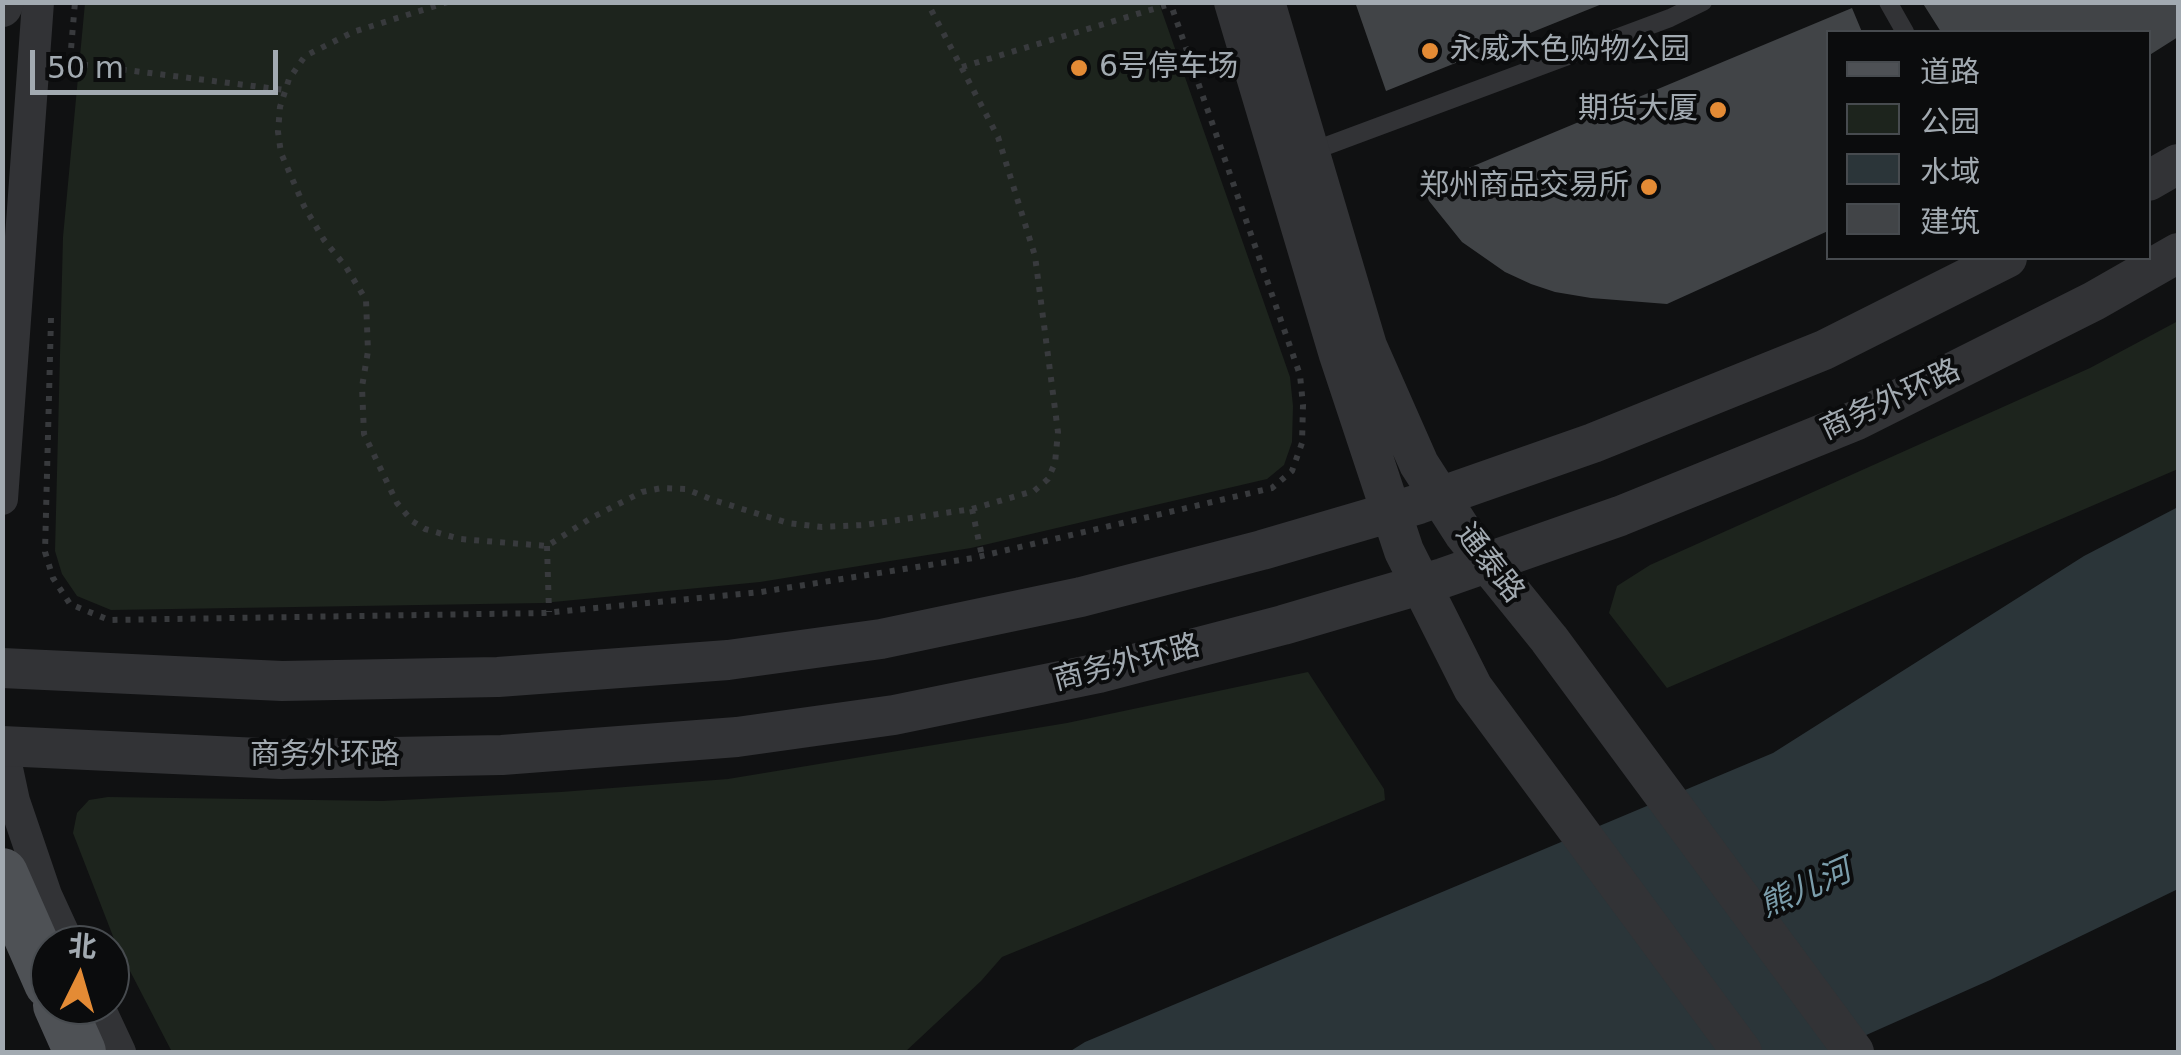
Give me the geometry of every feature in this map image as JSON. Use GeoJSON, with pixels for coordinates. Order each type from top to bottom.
{"type":"FeatureCollection","features":[{"type":"Feature","properties":{"kind":"main road"},"geometry":{"type":"LineString","coordinates":[[2,874],[30,938]]}},
{"type":"Feature","properties":{"kind":"main road"},"geometry":{"type":"LineString","coordinates":[[69,1025],[80,1052]]}},
{"type":"Feature","properties":{"kind":"street"},"geometry":{"type":"LineString","coordinates":[[2,498],[38,2]]}},
{"type":"Feature","properties":{"kind":"street","name":"通泰路"},"geometry":{"type":"LineString","coordinates":[[1234,2],[1338,355],[1404,551],[1474,688],[1742,1052]]}},
{"type":"Feature","properties":{"kind":"street","name":"通泰路"},"geometry":{"type":"LineString","coordinates":[[1265,2],[1367,346],[1418,464],[1464,534],[1549,639],[1854,1052]]}},
{"type":"Feature","properties":{"kind":"street"},"geometry":{"type":"LineString","coordinates":[[2151,179],[2178,164]]}},
{"type":"Feature","properties":{"kind":"street","name":"商务外环路"},"geometry":{"type":"LineString","coordinates":[[2,746],[281,758],[502,755],[737,737],[894,715],[1099,673],[1283,626],[1620,516],[1857,420],[2094,301],[2178,254]]}},
{"type":"Feature","properties":{"kind":"street"},"geometry":{"type":"LineString","coordinates":[[2,668],[282,681],[498,677],[728,660],[881,639],[1081,597],[1262,550],[1439,496],[1593,443],[1824,350],[2003,260]]}},
{"type":"Feature","properties":{"kind":"street"},"geometry":{"type":"LineString","coordinates":[[2,746],[14,801],[60,925]]}},
{"type":"Feature","properties":{"kind":"street"},"geometry":{"type":"LineString","coordinates":[[107,1025],[120,1052]]}},
{"type":"Feature","properties":{"kind":"lane"},"geometry":{"type":"LineString","coordinates":[[1310,152],[1670,18],[1703,2]]}},
{"type":"Feature","properties":{"kind":"lane"},"geometry":{"type":"LineString","coordinates":[[1888,2],[1905,30]]}},
{"type":"Feature","properties":{"kind":"path"},"geometry":{"type":"LineString","coordinates":[[75,2],[70,63],[285,90]]}},
{"type":"Feature","properties":{"kind":"path"},"geometry":{"type":"LineString","coordinates":[[448,2],[352,32],[305,56],[285,90],[279,120],[281,153],[311,217],[366,300],[364,434],[397,503],[425,529],[460,539],[547,546],[642,492],[662,488],[686,489],[788,523],[822,527],[864,526],[972,509],[1034,491],[1048,479],[1055,463],[1058,432],[1035,256],[998,137],[926,2]]}},
{"type":"Feature","properties":{"kind":"path"},"geometry":{"type":"LineString","coordinates":[[51,316],[45,552],[53,578],[70,604],[109,620],[549,612],[761,592],[982,556],[1272,488],[1292,471],[1302,443],[1300,375],[1170,3],[962,66]]}},
{"type":"Feature","properties":{"kind":"path"},"geometry":{"type":"LineString","coordinates":[[972,509],[982,556]]}},
{"type":"Feature","properties":{"kind":"path"},"geometry":{"type":"LineString","coordinates":[[547,546],[549,612]]}},
{"type":"Feature","properties":{"kind":"green space"},"geometry":{"type":"Polygon","coordinates":[[[85,3],[1159,3],[1290,377],[1292,442],[1284,465],[1267,479],[971,548],[760,582],[543,603],[111,610],[77,596],[62,574],[55,551],[63,237],[85,3]]]}},
{"type":"Feature","properties":{"kind":"green space"},"geometry":{"type":"Polygon","coordinates":[[[2178,321],[2178,469],[1667,688],[1609,613],[1617,586],[1650,565],[2090,368],[2178,321]]]}},
{"type":"Feature","properties":{"kind":"green space"},"geometry":{"type":"Polygon","coordinates":[[[1308,672],[1384,789],[1385,800],[1002,957],[905,1052],[172,1052],[130,971],[130,925],[109,925],[73,833],[77,813],[89,800],[108,797],[382,801],[561,792],[728,779],[1067,723],[1308,672]]]}},
{"type":"Feature","properties":{"kind":"water","name":"熊儿河"},"geometry":{"type":"Polygon","coordinates":[[[2178,507],[2178,889],[1990,980],[1828,1052],[1069,1052],[1773,753],[2084,556],[2178,507]]]}},
{"type":"Feature","properties":{"kind":"building","name":"永威木色购物公园"},"geometry":{"type":"Polygon","coordinates":[[[1355,2],[1607,2],[1386,91],[1355,2]]]}},
{"type":"Feature","properties":{"kind":"building"},"geometry":{"type":"Polygon","coordinates":[[[1922,2],[2178,2],[2178,37],[2151,54],[2151,30],[1940,30],[1922,2]]]}},
{"type":"Feature","properties":{"kind":"building","name":"期货大厦"},"geometry":{"type":"Polygon","coordinates":[[[1852,8],[1861,30],[1826,30],[1826,232],[1667,304],[1555,292],[1505,272],[1462,242],[1429,201],[1423,187],[1852,8]]]}},
{"type":"Feature","properties":{"kind":"place","name":"永威木色购物公园"},"geometry":{"type":"Point","coordinates":[1430,51]}},
{"type":"Feature","properties":{"kind":"place","name":"6号停车场"},"geometry":{"type":"Point","coordinates":[1079,68]}},
{"type":"Feature","properties":{"kind":"place","name":"期货大厦"},"geometry":{"type":"Point","coordinates":[1718,110]}},
{"type":"Feature","properties":{"kind":"place","name":"郑州商品交易所"},"geometry":{"type":"Point","coordinates":[1649,187]}}]}
